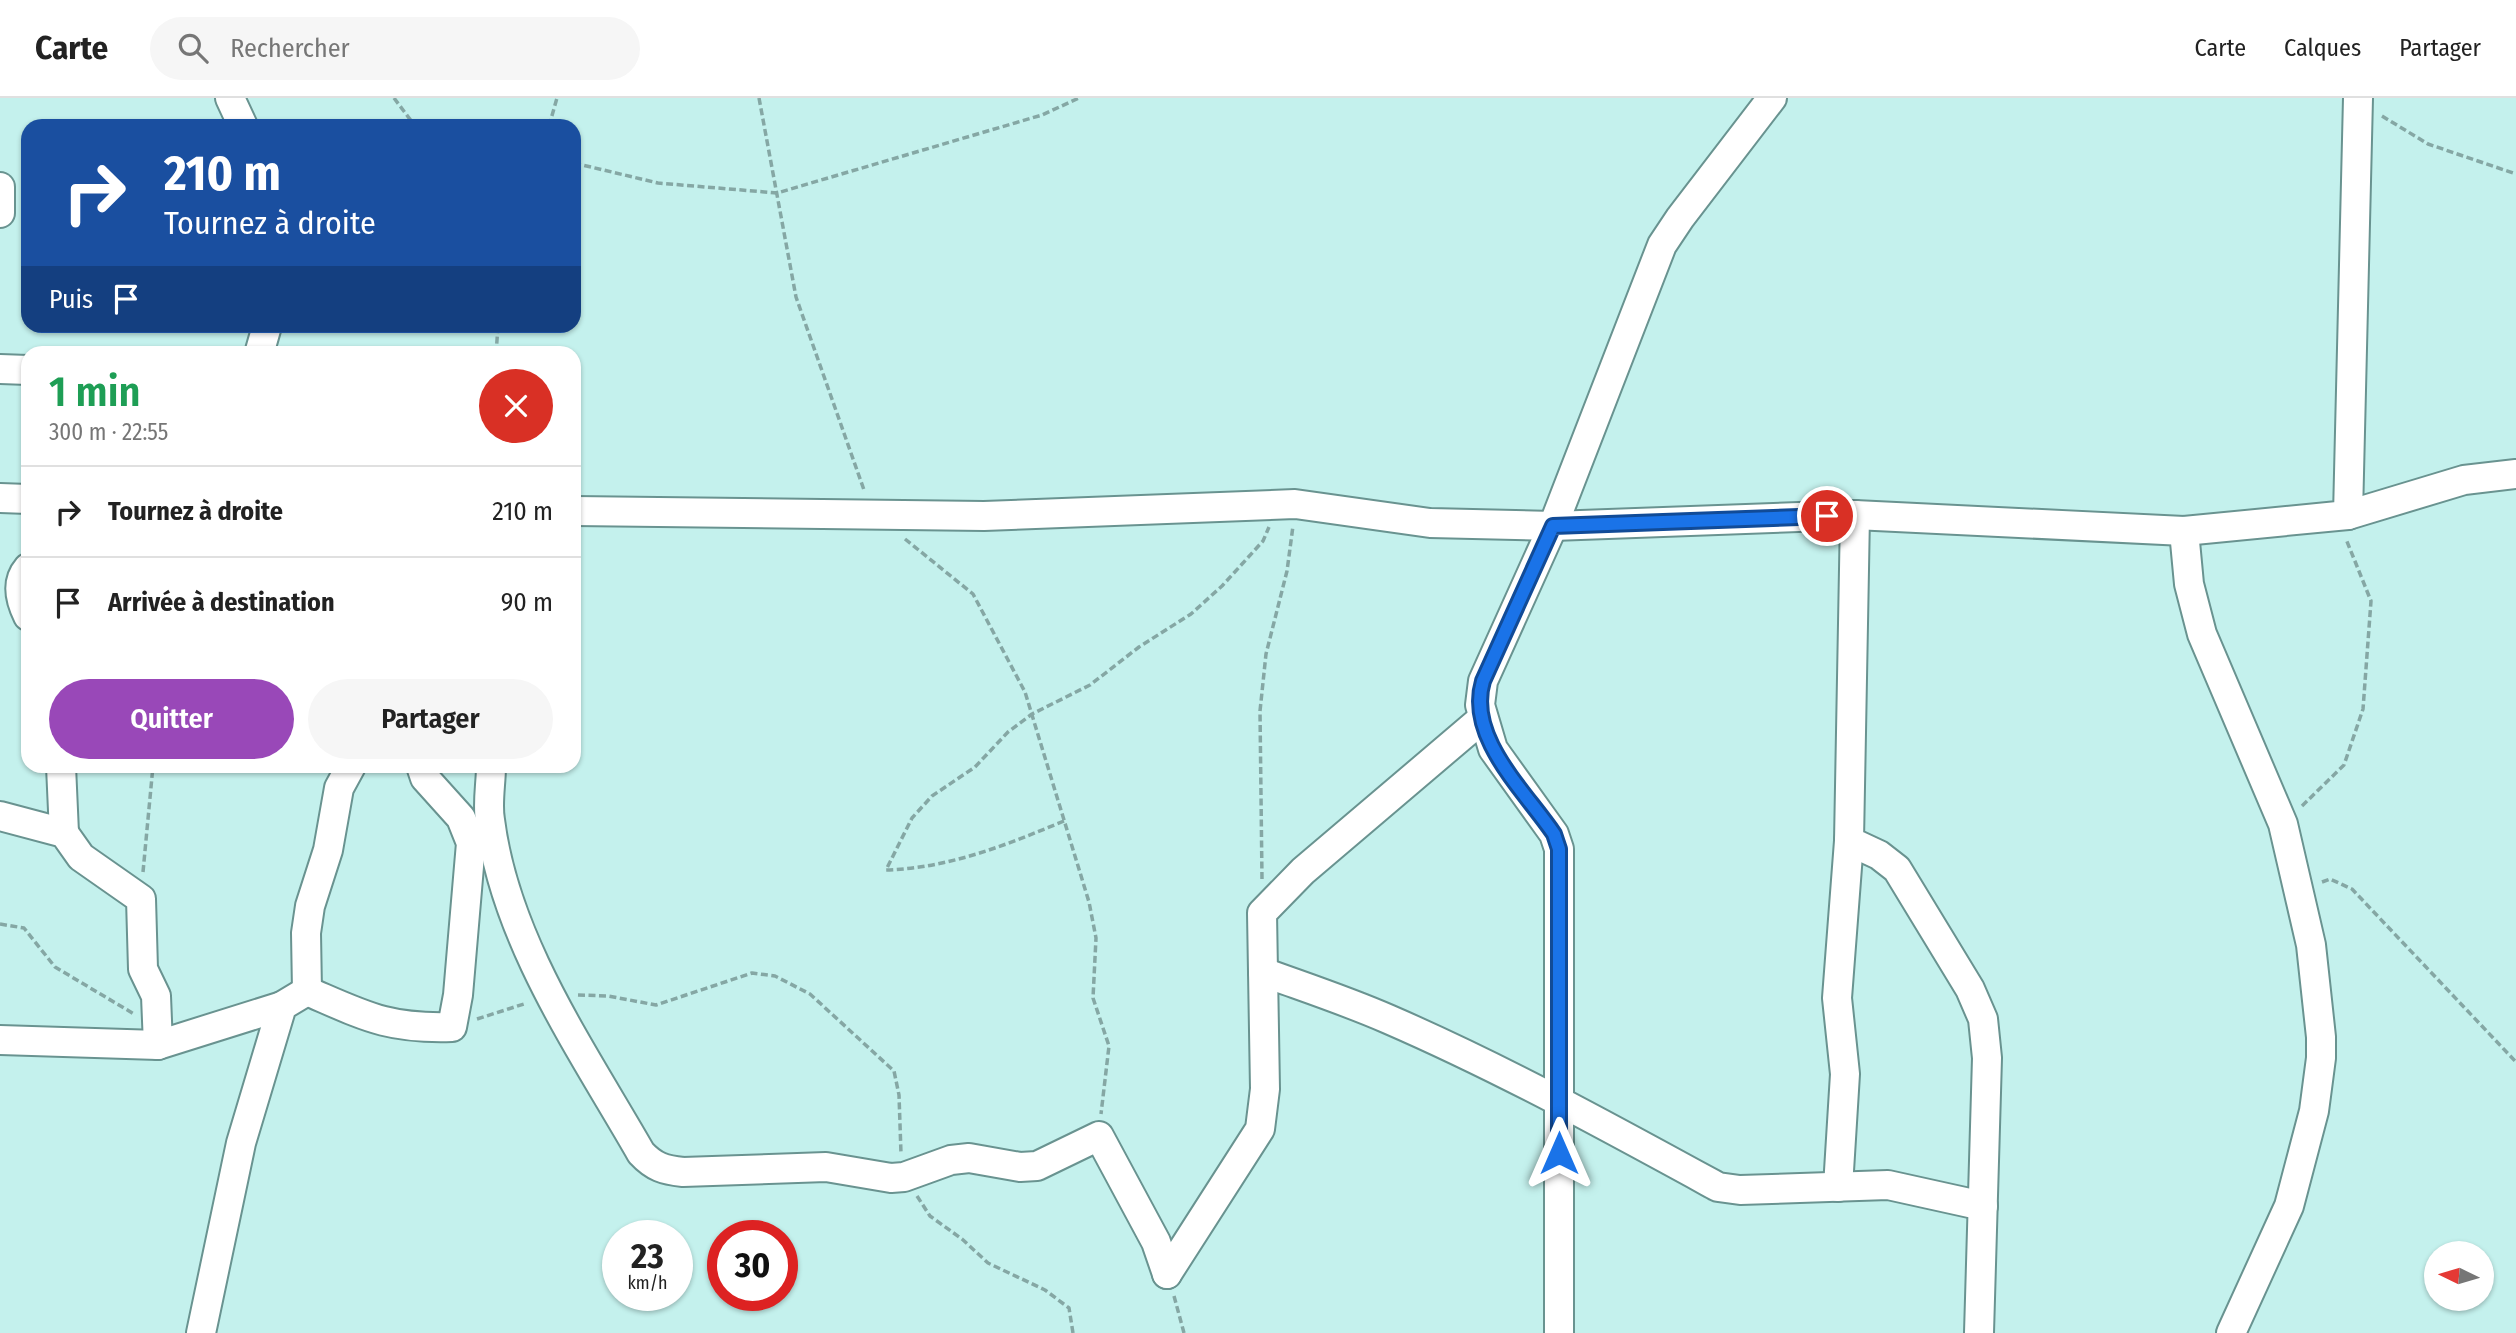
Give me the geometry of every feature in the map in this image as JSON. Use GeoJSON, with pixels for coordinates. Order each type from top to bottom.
{"type":"FeatureCollection","features":[{"type":"Feature","properties":{"kind":"street"},"geometry":{"type":"LineString","coordinates":[[230,98],[240,119]]}},
{"type":"Feature","properties":{"kind":"street"},"geometry":{"type":"LineString","coordinates":[[1559,1333],[1559,849],[1554,834],[1493,748],[1483,718],[1479,693],[1553,526],[1662,246],[1680,218],[1772,98]]}},
{"type":"Feature","properties":{"kind":"street"},"geometry":{"type":"LineString","coordinates":[[2348,516],[2358,102]]}},
{"type":"Feature","properties":{"kind":"street"},"geometry":{"type":"LineString","coordinates":[[0,187],[0,213]]}},
{"type":"Feature","properties":{"kind":"street"},"geometry":{"type":"LineString","coordinates":[[0,369],[21,370]]}},
{"type":"Feature","properties":{"kind":"street"},"geometry":{"type":"LineString","coordinates":[[581,511],[873,517],[984,516],[1284,504],[1430,523],[1553,526],[1855,515],[2184,531],[2348,516],[2464,480],[2516,474]]}},
{"type":"Feature","properties":{"kind":"street"},"geometry":{"type":"LineString","coordinates":[[0,498],[21,499]]}},
{"type":"Feature","properties":{"kind":"street"},"geometry":{"type":"LineString","coordinates":[[1838,1187],[1845,1073],[1837,998],[1849,841],[1855,515]]}},
{"type":"Feature","properties":{"kind":"street"},"geometry":{"type":"LineString","coordinates":[[2184,531],[2189,584],[2202,634],[2283,824],[2301,891],[2311,944],[2321,1037],[2322,1058],[2316,1098],[2289,1206],[2251,1295],[2231,1333]]}},
{"type":"Feature","properties":{"kind":"street"},"geometry":{"type":"LineString","coordinates":[[1167,1274],[1260,1129],[1265,1089],[1262,913],[1303,871],[1483,718]]}},
{"type":"Feature","properties":{"kind":"street"},"geometry":{"type":"LineString","coordinates":[[61,773],[64,833]]}},
{"type":"Feature","properties":{"kind":"street"},"geometry":{"type":"LineString","coordinates":[[307,991],[306,933],[310,906],[328,850],[339,788],[347,773]]}},
{"type":"Feature","properties":{"kind":"street"},"geometry":{"type":"LineString","coordinates":[[307,991],[380,1022],[412,1028],[452,1027],[458,995],[471,843],[461,818],[423,773]]}},
{"type":"Feature","properties":{"kind":"street"},"geometry":{"type":"LineString","coordinates":[[491,773],[489,817],[497,862],[511,906],[552,995],[641,1153],[651,1164],[664,1170],[683,1172],[826,1167],[873,1176],[904,1177],[951,1160],[969,1158],[1020,1167],[1037,1166],[1099,1136],[1146,1222],[1167,1274]]}},
{"type":"Feature","properties":{"kind":"street"},"geometry":{"type":"LineString","coordinates":[[0,816],[64,833],[93,867],[141,898],[143,969],[156,996],[158,1038]]}},
{"type":"Feature","properties":{"kind":"street"},"geometry":{"type":"LineString","coordinates":[[1849,841],[1879,855],[1897,869],[1970,989],[1983,1019],[1987,1058],[1979,1333]]}},
{"type":"Feature","properties":{"kind":"street"},"geometry":{"type":"LineString","coordinates":[[1263,972],[1386,1018],[1559,1102],[1718,1187],[1740,1190],[1908,1187],[1983,1206]]}},
{"type":"Feature","properties":{"kind":"street"},"geometry":{"type":"LineString","coordinates":[[0,1040],[158,1038],[282,1006],[307,991]]}},
{"type":"Feature","properties":{"kind":"street"},"geometry":{"type":"LineString","coordinates":[[201,1333],[242,1143],[282,1006]]}},
{"type":"Feature","properties":{"kind":"path"},"geometry":{"type":"LineString","coordinates":[[394,98],[410,119]]}},
{"type":"Feature","properties":{"kind":"path"},"geometry":{"type":"LineString","coordinates":[[551,119],[557,98]]}},
{"type":"Feature","properties":{"kind":"path"},"geometry":{"type":"LineString","coordinates":[[759,98],[796,297],[873,517],[921,550],[973,594],[1025,692],[1089,902],[1096,938],[1093,999],[1109,1046],[1099,1136]]}},
{"type":"Feature","properties":{"kind":"path"},"geometry":{"type":"LineString","coordinates":[[581,165],[658,183],[777,193],[1042,115],[1079,98]]}},
{"type":"Feature","properties":{"kind":"path"},"geometry":{"type":"LineString","coordinates":[[2358,102],[2428,144],[2516,174]]}},
{"type":"Feature","properties":{"kind":"path"},"geometry":{"type":"LineString","coordinates":[[1064,821],[981,855],[920,869],[886,870],[892,853],[912,818],[932,796],[975,767],[1008,732],[1032,714],[1090,685],[1139,647],[1191,614],[1222,586],[1263,541],[1284,504]]}},
{"type":"Feature","properties":{"kind":"path"},"geometry":{"type":"LineString","coordinates":[[1262,913],[1259,711],[1266,654],[1287,571],[1284,504]]}},
{"type":"Feature","properties":{"kind":"path"},"geometry":{"type":"LineString","coordinates":[[2283,824],[2344,765],[2363,709],[2371,601],[2346,541],[2348,516]]}},
{"type":"Feature","properties":{"kind":"path"},"geometry":{"type":"LineString","coordinates":[[141,898],[152,773]]}},
{"type":"Feature","properties":{"kind":"path"},"geometry":{"type":"LineString","coordinates":[[2301,891],[2330,879],[2352,889],[2516,1062]]}},
{"type":"Feature","properties":{"kind":"path"},"geometry":{"type":"LineString","coordinates":[[0,924],[24,928],[55,967],[158,1038]]}},
{"type":"Feature","properties":{"kind":"path"},"geometry":{"type":"LineString","coordinates":[[452,1027],[552,995],[608,996],[656,1005],[752,973],[775,976],[810,994],[894,1071],[899,1095],[904,1177],[930,1216],[962,1239],[988,1263],[1045,1290],[1069,1308],[1073,1333]]}},
{"type":"Feature","properties":{"kind":"path"},"geometry":{"type":"LineString","coordinates":[[1167,1274],[1184,1333]]}},
{"type":"Feature","properties":{"kind":"route"},"geometry":{"type":"LineString","coordinates":[[1559,1153],[1559,849],[1554,834],[1487,737],[1479,693],[1483,681],[1553,526],[1827,516]]}}]}
